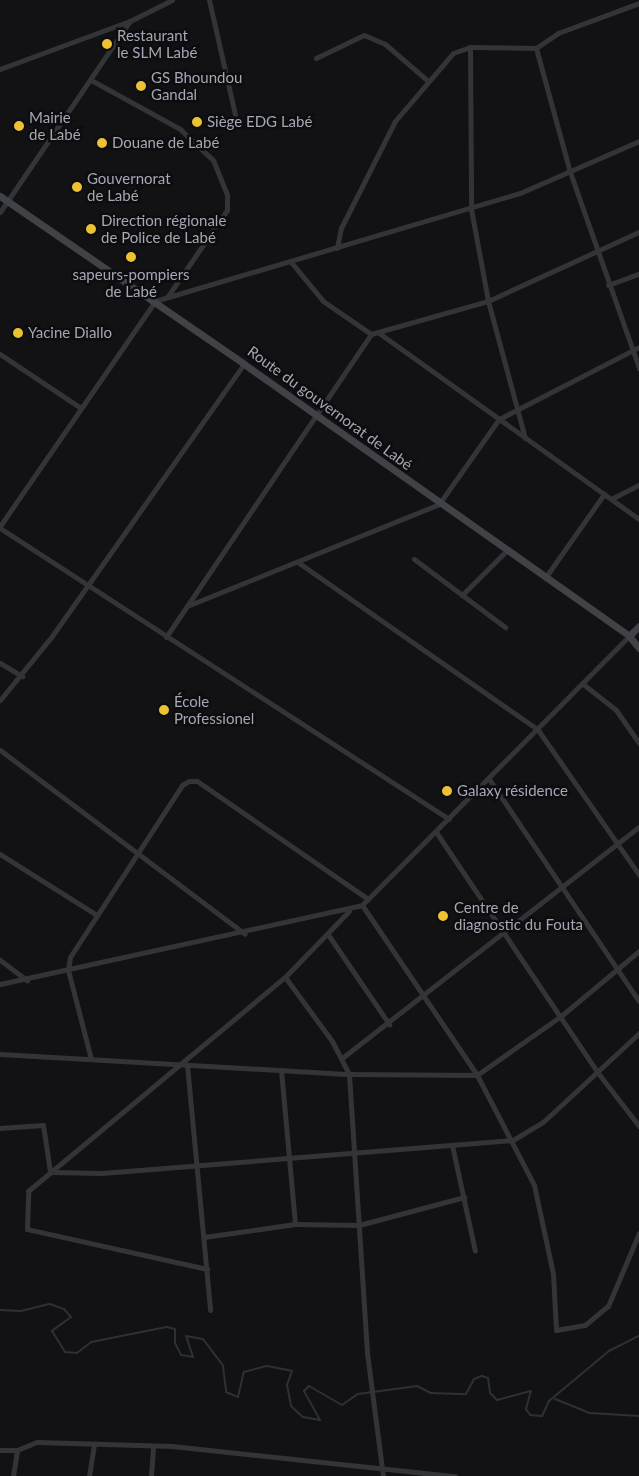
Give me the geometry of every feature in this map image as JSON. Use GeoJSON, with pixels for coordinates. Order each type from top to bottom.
{"type":"FeatureCollection","features":[{"type":"Feature","properties":{"kind":"street"},"geometry":{"type":"LineString","coordinates":[[0,69],[130,21],[171,0]]}},
{"type":"Feature","properties":{"kind":"street"},"geometry":{"type":"LineString","coordinates":[[209,0],[235,114]]}},
{"type":"Feature","properties":{"kind":"street"},"geometry":{"type":"LineString","coordinates":[[338,248],[342,228],[377,153],[427,80],[454,54],[470,47],[536,48],[558,33],[639,3]]}},
{"type":"Feature","properties":{"kind":"street"},"geometry":{"type":"LineString","coordinates":[[0,212],[130,21]]}},
{"type":"Feature","properties":{"kind":"street"},"geometry":{"type":"LineString","coordinates":[[316,58],[364,35],[385,44],[427,80]]}},
{"type":"Feature","properties":{"kind":"street"},"geometry":{"type":"LineString","coordinates":[[470,47],[471,209],[488,301],[514,411],[525,438]]}},
{"type":"Feature","properties":{"kind":"street"},"geometry":{"type":"LineString","coordinates":[[536,48],[570,172],[596,252],[639,368]]}},
{"type":"Feature","properties":{"kind":"street"},"geometry":{"type":"LineString","coordinates":[[91,80],[180,129],[213,160],[227,195],[227,210],[168,296]]}},
{"type":"Feature","properties":{"kind":"street"},"geometry":{"type":"LineString","coordinates":[[449,819],[166,637],[0,527],[155,301],[471,209],[570,172],[639,141]]}},
{"type":"Feature","properties":{"kind":"street","name":"Route du gouvernorat de Labé"},"geometry":{"type":"LineString","coordinates":[[0,196],[155,301],[439,504],[629,636],[639,648]]}},
{"type":"Feature","properties":{"kind":"street"},"geometry":{"type":"LineString","coordinates":[[290,262],[323,301],[371,334],[488,301],[639,232]]}},
{"type":"Feature","properties":{"kind":"street"},"geometry":{"type":"LineString","coordinates":[[608,286],[639,274]]}},
{"type":"Feature","properties":{"kind":"street"},"geometry":{"type":"LineString","coordinates":[[379,333],[639,519]]}},
{"type":"Feature","properties":{"kind":"street"},"geometry":{"type":"LineString","coordinates":[[166,637],[371,334]]}},
{"type":"Feature","properties":{"kind":"street"},"geometry":{"type":"LineString","coordinates":[[187,606],[299,563],[439,504],[499,419],[639,347]]}},
{"type":"Feature","properties":{"kind":"street"},"geometry":{"type":"LineString","coordinates":[[0,354],[81,408]]}},
{"type":"Feature","properties":{"kind":"street"},"geometry":{"type":"LineString","coordinates":[[0,700],[22,676],[244,364]]}},
{"type":"Feature","properties":{"kind":"street"},"geometry":{"type":"LineString","coordinates":[[611,499],[639,486]]}},
{"type":"Feature","properties":{"kind":"street"},"geometry":{"type":"LineString","coordinates":[[545,578],[604,494]]}},
{"type":"Feature","properties":{"kind":"street"},"geometry":{"type":"LineString","coordinates":[[462,596],[506,551]]}},
{"type":"Feature","properties":{"kind":"street"},"geometry":{"type":"LineString","coordinates":[[414,559],[505,627]]}},
{"type":"Feature","properties":{"kind":"street"},"geometry":{"type":"LineString","coordinates":[[299,563],[538,730],[619,843],[639,875]]}},
{"type":"Feature","properties":{"kind":"street"},"geometry":{"type":"LineString","coordinates":[[0,984],[27,980],[350,911],[368,899],[436,832],[639,626]]}},
{"type":"Feature","properties":{"kind":"street"},"geometry":{"type":"LineString","coordinates":[[0,662],[22,676]]}},
{"type":"Feature","properties":{"kind":"street"},"geometry":{"type":"LineString","coordinates":[[583,684],[616,710],[639,743]]}},
{"type":"Feature","properties":{"kind":"street"},"geometry":{"type":"LineString","coordinates":[[0,750],[139,851],[245,934]]}},
{"type":"Feature","properties":{"kind":"street"},"geometry":{"type":"LineString","coordinates":[[489,779],[639,1002]]}},
{"type":"Feature","properties":{"kind":"street"},"geometry":{"type":"LineString","coordinates":[[91,1059],[68,970],[70,957],[182,785],[197,781],[368,899]]}},
{"type":"Feature","properties":{"kind":"street"},"geometry":{"type":"LineString","coordinates":[[342,1058],[389,1024],[639,827]]}},
{"type":"Feature","properties":{"kind":"street"},"geometry":{"type":"LineString","coordinates":[[436,832],[598,1073],[639,1126]]}},
{"type":"Feature","properties":{"kind":"street"},"geometry":{"type":"LineString","coordinates":[[0,854],[97,916]]}},
{"type":"Feature","properties":{"kind":"street"},"geometry":{"type":"LineString","coordinates":[[362,904],[426,995],[478,1076],[513,1140],[534,1185],[553,1274],[556,1330],[585,1325],[608,1306],[639,1232]]}},
{"type":"Feature","properties":{"kind":"street"},"geometry":{"type":"LineString","coordinates":[[207,1269],[27,1229],[28,1191],[185,1064],[285,977],[329,936],[350,911]]}},
{"type":"Feature","properties":{"kind":"street"},"geometry":{"type":"LineString","coordinates":[[329,936],[389,1024]]}},
{"type":"Feature","properties":{"kind":"street"},"geometry":{"type":"LineString","coordinates":[[0,1054],[349,1074],[478,1076],[561,1016],[639,951]]}},
{"type":"Feature","properties":{"kind":"street"},"geometry":{"type":"LineString","coordinates":[[0,960],[27,980]]}},
{"type":"Feature","properties":{"kind":"street"},"geometry":{"type":"LineString","coordinates":[[285,977],[342,1058],[349,1074],[367,1353],[383,1476]]}},
{"type":"Feature","properties":{"kind":"street"},"geometry":{"type":"LineString","coordinates":[[50,1172],[195,1166],[513,1140],[543,1122],[639,1033]]}},
{"type":"Feature","properties":{"kind":"street"},"geometry":{"type":"LineString","coordinates":[[185,1064],[210,1310]]}},
{"type":"Feature","properties":{"kind":"street"},"geometry":{"type":"LineString","coordinates":[[281,1070],[295,1224]]}},
{"type":"Feature","properties":{"kind":"street"},"geometry":{"type":"LineString","coordinates":[[0,1128],[43,1125],[50,1172]]}},
{"type":"Feature","properties":{"kind":"street"},"geometry":{"type":"LineString","coordinates":[[452,1145],[475,1251]]}},
{"type":"Feature","properties":{"kind":"street"},"geometry":{"type":"LineString","coordinates":[[204,1237],[295,1224],[359,1225],[464,1197]]}},
{"type":"Feature","properties":{"kind":"street"},"geometry":{"type":"LineString","coordinates":[[0,1450],[17,1450],[37,1442],[94,1443],[153,1448],[172,1446],[382,1470],[455,1476]]}},
{"type":"Feature","properties":{"kind":"street"},"geometry":{"type":"LineString","coordinates":[[89,1476],[94,1443]]}},
{"type":"Feature","properties":{"kind":"street"},"geometry":{"type":"LineString","coordinates":[[151,1476],[153,1448]]}},
{"type":"Feature","properties":{"kind":"street"},"geometry":{"type":"LineString","coordinates":[[13,1476],[17,1450]]}},
{"type":"Feature","properties":{"kind":"waterway"},"geometry":{"type":"LineString","coordinates":[[0,1310],[21,1311],[50,1304],[64,1309],[71,1317],[52,1331],[65,1352],[77,1353],[91,1342],[167,1327],[175,1329],[175,1343],[181,1355],[193,1357],[186,1336],[203,1339],[223,1366],[226,1392],[238,1397],[244,1372],[267,1366],[292,1371],[287,1385],[291,1406],[303,1417],[320,1420],[304,1391],[309,1386],[342,1405],[358,1394],[417,1386],[431,1393],[466,1394],[474,1379],[482,1376],[488,1378],[490,1393],[497,1400],[531,1391],[526,1409],[530,1415],[542,1416],[549,1401],[609,1351],[639,1336]]}},
{"type":"Feature","properties":{"kind":"waterway"},"geometry":{"type":"LineString","coordinates":[[555,1399],[590,1413],[639,1416]]}},
{"type":"Feature","properties":{"kind":"place","name":"Restaurant le SLM Labé"},"geometry":{"type":"Point","coordinates":[107,44]}},
{"type":"Feature","properties":{"kind":"place","name":"GS Bhoundou Gandal"},"geometry":{"type":"Point","coordinates":[141,86]}},
{"type":"Feature","properties":{"kind":"place","name":"Siège EDG Labé"},"geometry":{"type":"Point","coordinates":[197,122]}},
{"type":"Feature","properties":{"kind":"place","name":"Mairie de Labé"},"geometry":{"type":"Point","coordinates":[19,126]}},
{"type":"Feature","properties":{"kind":"place","name":"Douane de Labé"},"geometry":{"type":"Point","coordinates":[102,143]}},
{"type":"Feature","properties":{"kind":"place","name":"Gouvernorat de Labé"},"geometry":{"type":"Point","coordinates":[77,187]}},
{"type":"Feature","properties":{"kind":"place","name":"Direction régionale de Police de Labé"},"geometry":{"type":"Point","coordinates":[91,229]}},
{"type":"Feature","properties":{"kind":"place","name":"sapeurs-pompiers de Labé"},"geometry":{"type":"Point","coordinates":[131,257]}},
{"type":"Feature","properties":{"kind":"place","name":"Yacine Diallo"},"geometry":{"type":"Point","coordinates":[18,333]}},
{"type":"Feature","properties":{"kind":"place","name":"École Professionel"},"geometry":{"type":"Point","coordinates":[164,710]}},
{"type":"Feature","properties":{"kind":"place","name":"Galaxy résidence"},"geometry":{"type":"Point","coordinates":[447,791]}},
{"type":"Feature","properties":{"kind":"place","name":"Centre de diagnostic du Fouta"},"geometry":{"type":"Point","coordinates":[443,916]}}]}
